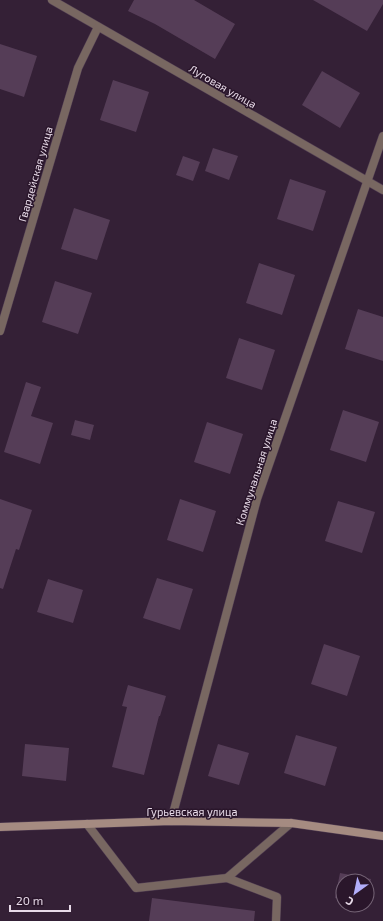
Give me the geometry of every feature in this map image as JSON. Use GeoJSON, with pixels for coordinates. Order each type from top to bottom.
{"type":"FeatureCollection","features":[{"type":"Feature","properties":{"kind":"street","name":"Луговая улица"},"geometry":{"type":"LineString","coordinates":[[52,0],[383,190]]}},
{"type":"Feature","properties":{"kind":"street","name":"Гвардейская улица"},"geometry":{"type":"LineString","coordinates":[[0,331],[78,68],[98,27]]}},
{"type":"Feature","properties":{"kind":"street","name":"Коммунальная улица"},"geometry":{"type":"LineString","coordinates":[[171,822],[257,499],[383,136]]}},
{"type":"Feature","properties":{"kind":"street","name":"Гурьевская улица"},"geometry":{"type":"LineString","coordinates":[[0,827],[171,822],[291,823],[383,836]]}},
{"type":"Feature","properties":{"kind":"street"},"geometry":{"type":"LineString","coordinates":[[227,878],[291,823]]}},
{"type":"Feature","properties":{"kind":"street"},"geometry":{"type":"LineString","coordinates":[[87,824],[136,888],[227,878],[277,897],[276,921]]}},
{"type":"Feature","properties":{"kind":"building"},"geometry":{"type":"Polygon","coordinates":[[[134,0],[194,0],[235,24],[215,59],[155,24],[128,11],[134,0]]]}},
{"type":"Feature","properties":{"kind":"building"},"geometry":{"type":"Polygon","coordinates":[[[313,0],[383,0],[383,4],[367,31],[313,0]]]}},
{"type":"Feature","properties":{"kind":"building"},"geometry":{"type":"Polygon","coordinates":[[[0,44],[37,56],[24,97],[0,89],[0,44]]]}},
{"type":"Feature","properties":{"kind":"building"},"geometry":{"type":"Polygon","coordinates":[[[322,71],[360,93],[340,128],[302,105],[322,71]]]}},
{"type":"Feature","properties":{"kind":"building"},"geometry":{"type":"Polygon","coordinates":[[[113,80],[149,92],[136,132],[100,120],[113,80]]]}},
{"type":"Feature","properties":{"kind":"building"},"geometry":{"type":"Polygon","coordinates":[[[213,148],[238,156],[229,180],[205,171],[213,148]]]}},
{"type":"Feature","properties":{"kind":"building"},"geometry":{"type":"Polygon","coordinates":[[[183,156],[200,162],[193,181],[176,175],[183,156]]]}},
{"type":"Feature","properties":{"kind":"building"},"geometry":{"type":"Polygon","coordinates":[[[290,179],[326,191],[313,231],[277,219],[290,179]]]}},
{"type":"Feature","properties":{"kind":"building"},"geometry":{"type":"Polygon","coordinates":[[[74,208],[110,220],[97,260],[61,249],[74,208]]]}},
{"type":"Feature","properties":{"kind":"building"},"geometry":{"type":"Polygon","coordinates":[[[259,263],[295,275],[282,315],[246,303],[259,263]]]}},
{"type":"Feature","properties":{"kind":"building"},"geometry":{"type":"Polygon","coordinates":[[[55,281],[92,293],[78,334],[42,322],[55,281]]]}},
{"type":"Feature","properties":{"kind":"building"},"geometry":{"type":"Polygon","coordinates":[[[358,309],[383,317],[383,361],[345,349],[358,309]]]}},
{"type":"Feature","properties":{"kind":"building"},"geometry":{"type":"Polygon","coordinates":[[[239,338],[275,350],[262,390],[226,378],[239,338]]]}},
{"type":"Feature","properties":{"kind":"building"},"geometry":{"type":"Polygon","coordinates":[[[26,382],[41,387],[31,416],[53,423],[40,464],[4,452],[26,382]]]}},
{"type":"Feature","properties":{"kind":"building"},"geometry":{"type":"Polygon","coordinates":[[[343,410],[379,422],[366,462],[330,450],[343,410]]]}},
{"type":"Feature","properties":{"kind":"building"},"geometry":{"type":"Polygon","coordinates":[[[75,420],[94,425],[90,440],[71,435],[75,420]]]}},
{"type":"Feature","properties":{"kind":"building"},"geometry":{"type":"Polygon","coordinates":[[[207,422],[243,434],[230,474],[194,462],[207,422]]]}},
{"type":"Feature","properties":{"kind":"building"},"geometry":{"type":"Polygon","coordinates":[[[0,499],[32,510],[19,550],[16,549],[3,589],[0,588],[0,499]]]}},
{"type":"Feature","properties":{"kind":"building"},"geometry":{"type":"Polygon","coordinates":[[[180,499],[216,511],[203,552],[167,540],[180,499]]]}},
{"type":"Feature","properties":{"kind":"building"},"geometry":{"type":"Polygon","coordinates":[[[338,501],[375,512],[362,553],[325,541],[338,501]]]}},
{"type":"Feature","properties":{"kind":"building"},"geometry":{"type":"Polygon","coordinates":[[[157,578],[193,589],[180,630],[143,618],[157,578]]]}},
{"type":"Feature","properties":{"kind":"building"},"geometry":{"type":"Polygon","coordinates":[[[48,579],[83,590],[73,623],[37,612],[48,579]]]}},
{"type":"Feature","properties":{"kind":"building"},"geometry":{"type":"Polygon","coordinates":[[[324,644],[360,656],[347,696],[311,684],[324,644]]]}},
{"type":"Feature","properties":{"kind":"building"},"geometry":{"type":"Polygon","coordinates":[[[128,685],[166,696],[159,716],[144,775],[112,767],[127,707],[122,706],[128,685]]]}},
{"type":"Feature","properties":{"kind":"building"},"geometry":{"type":"Polygon","coordinates":[[[296,735],[337,747],[325,786],[284,773],[296,735]]]}},
{"type":"Feature","properties":{"kind":"building"},"geometry":{"type":"Polygon","coordinates":[[[25,744],[69,748],[66,781],[22,776],[25,744]]]}},
{"type":"Feature","properties":{"kind":"building"},"geometry":{"type":"Polygon","coordinates":[[[218,744],[249,753],[239,785],[208,776],[218,744]]]}},
{"type":"Feature","properties":{"kind":"building"},"geometry":{"type":"Polygon","coordinates":[[[152,898],[255,911],[254,921],[149,921],[152,898]]]}}]}
